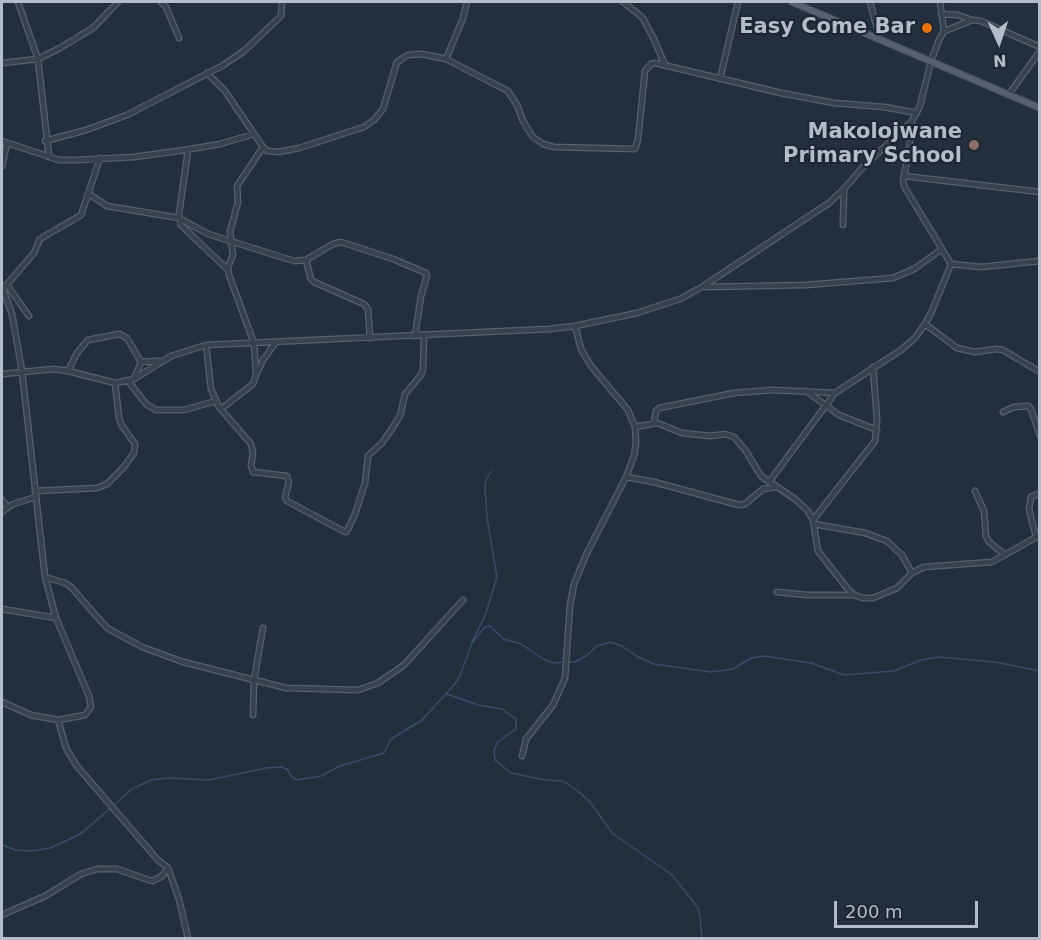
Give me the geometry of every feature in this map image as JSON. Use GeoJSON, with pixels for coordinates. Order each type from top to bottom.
{"type":"FeatureCollection","features":[{"type":"Feature","properties":{"kind":"main road"},"geometry":{"type":"LineString","coordinates":[[792,2],[1040,108]]}},
{"type":"Feature","properties":{"kind":"street"},"geometry":{"type":"LineString","coordinates":[[18,2],[38,58],[48,157]]}},
{"type":"Feature","properties":{"kind":"street"},"geometry":{"type":"LineString","coordinates":[[2,63],[38,58],[93,28],[118,2]]}},
{"type":"Feature","properties":{"kind":"street"},"geometry":{"type":"LineString","coordinates":[[161,2],[166,7],[179,38]]}},
{"type":"Feature","properties":{"kind":"street"},"geometry":{"type":"LineString","coordinates":[[45,141],[86,130],[127,115],[240,55],[282,15],[282,2]]}},
{"type":"Feature","properties":{"kind":"street"},"geometry":{"type":"LineString","coordinates":[[446,59],[467,2]]}},
{"type":"Feature","properties":{"kind":"street"},"geometry":{"type":"LineString","coordinates":[[623,2],[642,17],[665,65]]}},
{"type":"Feature","properties":{"kind":"street"},"geometry":{"type":"LineString","coordinates":[[720,79],[738,2]]}},
{"type":"Feature","properties":{"kind":"street"},"geometry":{"type":"LineString","coordinates":[[870,2],[879,39]]}},
{"type":"Feature","properties":{"kind":"street"},"geometry":{"type":"LineString","coordinates":[[2,374],[54,369],[115,383],[134,379],[183,351],[206,345],[424,336],[575,326],[660,306],[702,287],[815,213],[844,189],[863,166],[912,121],[923,100],[931,61],[944,31],[940,2]]}},
{"type":"Feature","properties":{"kind":"street"},"geometry":{"type":"LineString","coordinates":[[941,14],[958,15],[987,23],[1040,49],[1009,94]]}},
{"type":"Feature","properties":{"kind":"street"},"geometry":{"type":"LineString","coordinates":[[944,31],[972,20]]}},
{"type":"Feature","properties":{"kind":"street"},"geometry":{"type":"LineString","coordinates":[[207,73],[225,91],[263,147],[272,152],[284,152],[364,127],[383,109],[397,62],[408,55],[422,54],[446,59],[508,91],[513,96],[529,131],[543,144],[559,148],[632,150],[638,140],[645,71],[651,64],[665,65],[781,93],[834,103],[884,107],[917,113]]}},
{"type":"Feature","properties":{"kind":"street"},"geometry":{"type":"LineString","coordinates":[[912,121],[903,180],[907,192],[951,264]]}},
{"type":"Feature","properties":{"kind":"street"},"geometry":{"type":"LineString","coordinates":[[2,166],[4,142],[64,160],[134,157],[188,150],[254,134]]}},
{"type":"Feature","properties":{"kind":"street"},"geometry":{"type":"LineString","coordinates":[[228,270],[233,255],[230,232],[238,202],[237,186],[263,147]]}},
{"type":"Feature","properties":{"kind":"street"},"geometry":{"type":"LineString","coordinates":[[188,150],[179,218],[181,225],[228,270],[254,343],[256,375]]}},
{"type":"Feature","properties":{"kind":"street"},"geometry":{"type":"LineString","coordinates":[[4,286],[34,253],[40,239],[81,215],[100,158]]}},
{"type":"Feature","properties":{"kind":"street"},"geometry":{"type":"LineString","coordinates":[[904,176],[1040,192]]}},
{"type":"Feature","properties":{"kind":"street"},"geometry":{"type":"LineString","coordinates":[[843,225],[844,189]]}},
{"type":"Feature","properties":{"kind":"street"},"geometry":{"type":"LineString","coordinates":[[89,194],[107,206],[179,218],[198,230],[294,261],[306,260],[333,244],[341,242],[393,259],[426,273],[416,336]]}},
{"type":"Feature","properties":{"kind":"street"},"geometry":{"type":"LineString","coordinates":[[702,287],[806,285],[893,278],[914,269],[942,249]]}},
{"type":"Feature","properties":{"kind":"street"},"geometry":{"type":"LineString","coordinates":[[306,260],[314,282],[364,304],[368,309],[370,338]]}},
{"type":"Feature","properties":{"kind":"street"},"geometry":{"type":"LineString","coordinates":[[951,264],[981,267],[1040,261]]}},
{"type":"Feature","properties":{"kind":"street"},"geometry":{"type":"LineString","coordinates":[[769,482],[835,393],[909,344],[925,324],[951,264]]}},
{"type":"Feature","properties":{"kind":"street"},"geometry":{"type":"LineString","coordinates":[[4,286],[29,316]]}},
{"type":"Feature","properties":{"kind":"street"},"geometry":{"type":"LineString","coordinates":[[2,702],[31,715],[58,720],[85,715],[89,711],[91,701],[56,618],[45,577],[22,372],[12,314],[4,286]]}},
{"type":"Feature","properties":{"kind":"street"},"geometry":{"type":"LineString","coordinates":[[925,324],[957,348],[975,352],[1003,350],[1040,372]]}},
{"type":"Feature","properties":{"kind":"street"},"geometry":{"type":"LineString","coordinates":[[522,756],[526,739],[543,718],[565,678],[570,604],[574,584],[587,553],[626,477],[636,443],[632,418],[624,403],[595,372],[586,358],[581,349],[575,326]]}},
{"type":"Feature","properties":{"kind":"street"},"geometry":{"type":"LineString","coordinates":[[68,371],[77,353],[88,340],[119,334],[127,338],[141,362]]}},
{"type":"Feature","properties":{"kind":"street"},"geometry":{"type":"LineString","coordinates":[[206,345],[211,389],[221,409],[251,444],[253,472],[287,476],[289,482],[285,497],[287,501],[345,532],[355,514],[365,483],[368,456],[382,443],[391,430],[400,416],[405,394],[422,375],[424,336]]}},
{"type":"Feature","properties":{"kind":"street"},"geometry":{"type":"LineString","coordinates":[[221,409],[253,384],[263,360],[276,342]]}},
{"type":"Feature","properties":{"kind":"street"},"geometry":{"type":"LineString","coordinates":[[141,362],[163,361]]}},
{"type":"Feature","properties":{"kind":"street"},"geometry":{"type":"LineString","coordinates":[[134,379],[141,362]]}},
{"type":"Feature","properties":{"kind":"street"},"geometry":{"type":"LineString","coordinates":[[813,522],[872,447],[877,430],[873,368]]}},
{"type":"Feature","properties":{"kind":"street"},"geometry":{"type":"LineString","coordinates":[[128,381],[146,404],[156,410],[184,411],[216,401]]}},
{"type":"Feature","properties":{"kind":"street"},"geometry":{"type":"LineString","coordinates":[[35,491],[97,488],[107,484],[123,468],[134,453],[135,444],[119,418],[115,383]]}},
{"type":"Feature","properties":{"kind":"street"},"geometry":{"type":"LineString","coordinates":[[654,422],[656,411],[666,406],[734,393],[773,390],[835,393]]}},
{"type":"Feature","properties":{"kind":"street"},"geometry":{"type":"LineString","coordinates":[[806,391],[839,415],[877,430]]}},
{"type":"Feature","properties":{"kind":"street"},"geometry":{"type":"LineString","coordinates":[[1003,412],[1014,407],[1028,406],[1040,436]]}},
{"type":"Feature","properties":{"kind":"street"},"geometry":{"type":"LineString","coordinates":[[634,428],[654,422],[681,433],[710,436],[729,434],[742,444],[761,476],[763,489]]}},
{"type":"Feature","properties":{"kind":"street"},"geometry":{"type":"LineString","coordinates":[[761,476],[795,499],[808,511],[813,522],[818,551],[854,595]]}},
{"type":"Feature","properties":{"kind":"street"},"geometry":{"type":"LineString","coordinates":[[626,477],[654,482],[739,505],[745,504],[763,489],[776,487]]}},
{"type":"Feature","properties":{"kind":"street"},"geometry":{"type":"LineString","coordinates":[[975,490],[984,511],[986,536],[989,542],[1004,554]]}},
{"type":"Feature","properties":{"kind":"street"},"geometry":{"type":"LineString","coordinates":[[777,592],[807,595],[854,595],[873,598],[897,588],[912,573],[924,567],[986,563],[1038,536],[1029,509],[1031,497],[1040,493]]}},
{"type":"Feature","properties":{"kind":"street"},"geometry":{"type":"LineString","coordinates":[[2,512],[8,507],[35,497]]}},
{"type":"Feature","properties":{"kind":"street"},"geometry":{"type":"LineString","coordinates":[[2,500],[8,507]]}},
{"type":"Feature","properties":{"kind":"street"},"geometry":{"type":"LineString","coordinates":[[813,522],[865,533],[887,541],[902,555],[912,573]]}},
{"type":"Feature","properties":{"kind":"street"},"geometry":{"type":"LineString","coordinates":[[45,577],[71,587],[107,628],[142,647],[177,661],[286,688],[349,690],[368,687],[392,675],[404,665],[463,600]]}},
{"type":"Feature","properties":{"kind":"street"},"geometry":{"type":"LineString","coordinates":[[2,609],[56,618]]}},
{"type":"Feature","properties":{"kind":"street"},"geometry":{"type":"LineString","coordinates":[[253,715],[254,680],[263,628]]}},
{"type":"Feature","properties":{"kind":"street"},"geometry":{"type":"LineString","coordinates":[[58,720],[66,748],[76,765],[168,868],[179,899],[188,939]]}},
{"type":"Feature","properties":{"kind":"street"},"geometry":{"type":"LineString","coordinates":[[2,915],[45,896],[81,874],[97,869],[117,869],[152,881],[161,877],[168,868]]}},
{"type":"Feature","properties":{"kind":"waterway"},"geometry":{"type":"LineString","coordinates":[[472,642],[485,616],[497,577],[487,517],[485,488],[491,471]]}},
{"type":"Feature","properties":{"kind":"waterway"},"geometry":{"type":"LineString","coordinates":[[2,845],[16,850],[31,851],[50,848],[83,832],[132,789],[151,780],[169,778],[209,780],[281,767],[287,769],[297,780],[321,776],[340,766],[384,753],[391,739],[422,720],[454,685],[459,678],[472,643],[485,627],[490,626],[504,639],[521,644],[543,659],[553,663],[564,662]]}},
{"type":"Feature","properties":{"kind":"waterway"},"geometry":{"type":"LineString","coordinates":[[569,662],[575,662],[597,646],[610,642],[654,664],[711,672],[733,669],[751,658],[764,656],[811,663],[844,675],[894,671],[921,660],[939,657],[995,662],[1040,671]]}},
{"type":"Feature","properties":{"kind":"waterway"},"geometry":{"type":"LineString","coordinates":[[447,694],[478,705],[502,709],[516,719],[516,729],[498,742],[494,750],[495,760],[511,773],[563,781],[579,792],[590,802],[613,834],[671,874],[677,881],[698,908],[702,938]]}},
{"type":"Feature","properties":{"kind":"place","name":"Easy Come Bar"},"geometry":{"type":"Point","coordinates":[927,28]}},
{"type":"Feature","properties":{"kind":"place","name":"Makolojwane Primary School"},"geometry":{"type":"Point","coordinates":[974,145]}}]}
